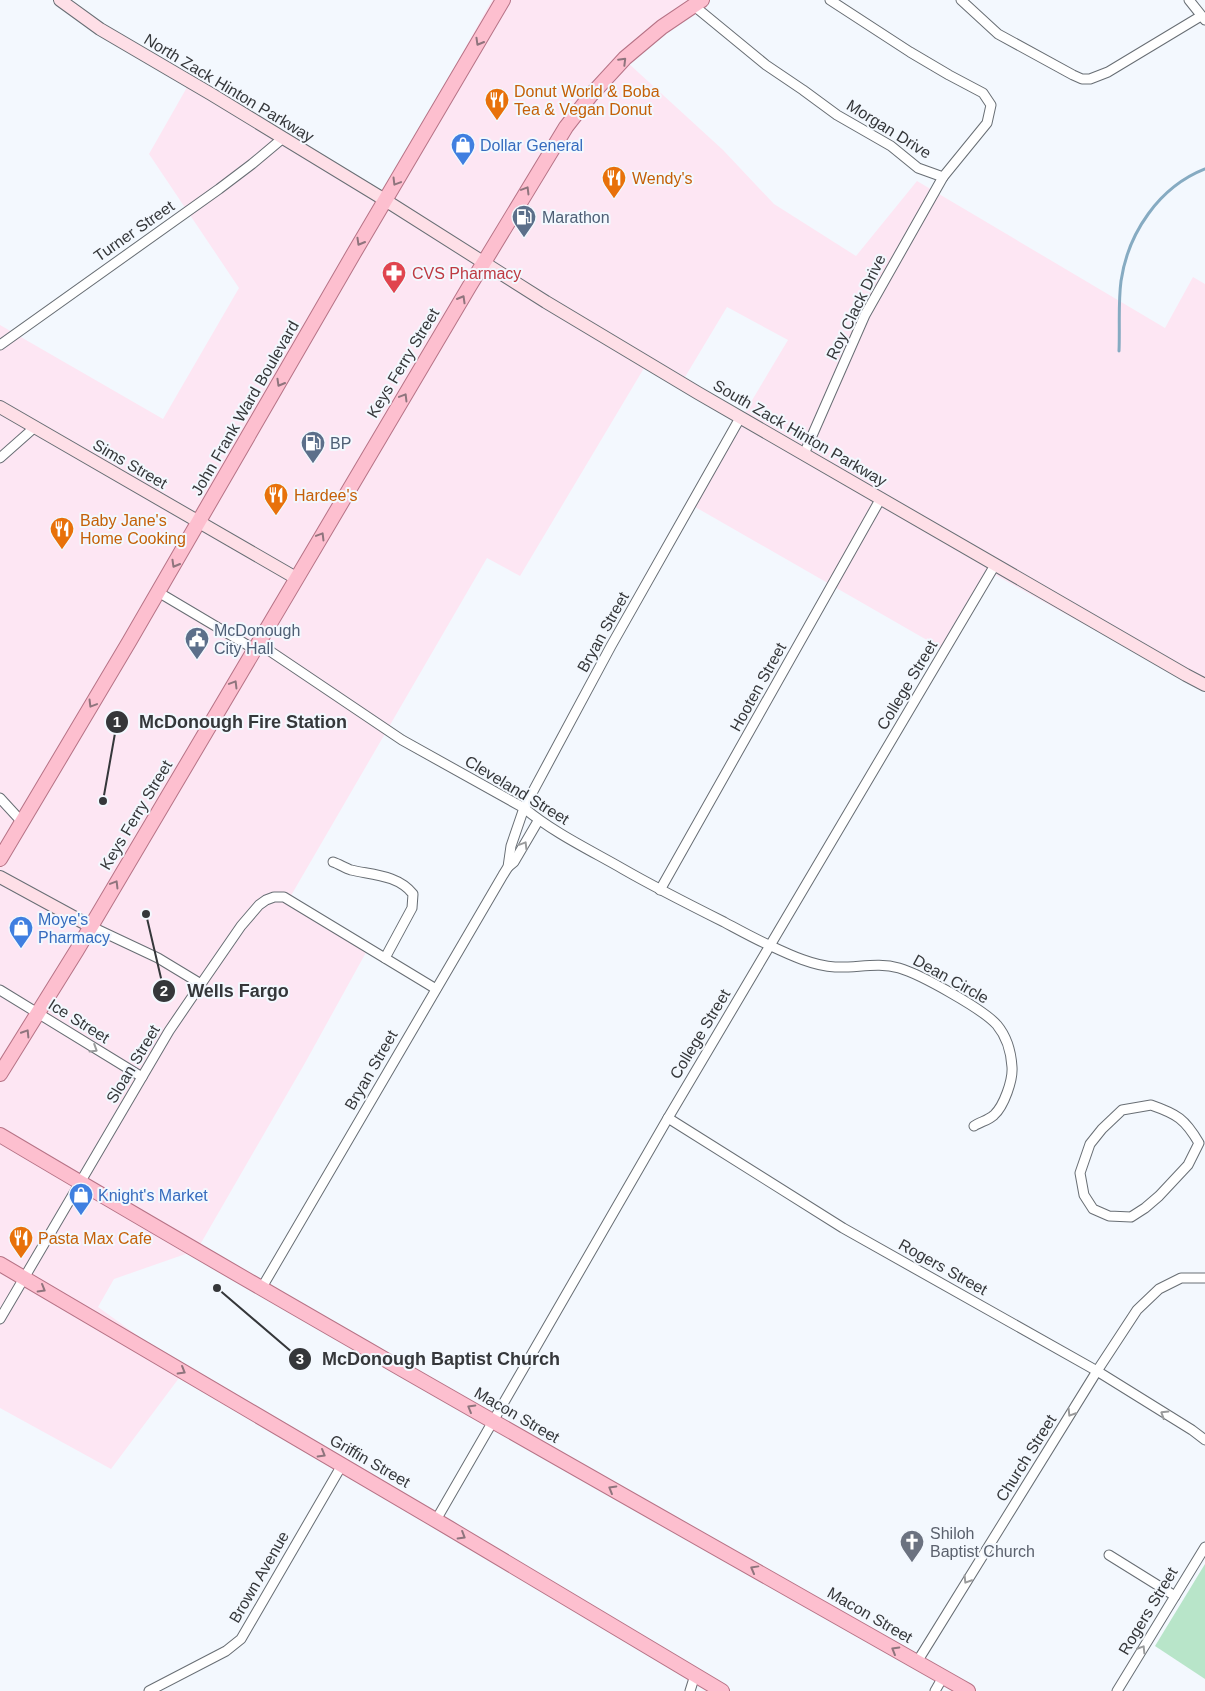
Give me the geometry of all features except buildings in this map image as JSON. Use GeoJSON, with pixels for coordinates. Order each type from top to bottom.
{"type":"FeatureCollection","features":[{"type":"Feature","properties":{"kind":"main road","name":"North Zack Hinton Parkway"},"geometry":{"type":"LineString","coordinates":[[60,0],[100,29],[385,200]]}},
{"type":"Feature","properties":{"kind":"main road","name":"John Frank Ward Boulevard"},"geometry":{"type":"LineString","coordinates":[[0,859],[503,0]]}},
{"type":"Feature","properties":{"kind":"main road","name":"Keys Ferry Street"},"geometry":{"type":"LineString","coordinates":[[0,1074],[90,926],[543,162],[578,111],[625,58],[662,27],[697,3]]}},
{"type":"Feature","properties":{"kind":"main road","name":"South Zack Hinton Parkway"},"geometry":{"type":"LineString","coordinates":[[385,200],[546,302],[740,418],[1205,685]]}},
{"type":"Feature","properties":{"kind":"main road","name":"Sims Street"},"geometry":{"type":"LineString","coordinates":[[0,407],[296,578]]}},
{"type":"Feature","properties":{"kind":"main road"},"geometry":{"type":"LineString","coordinates":[[0,877],[90,926]]}},
{"type":"Feature","properties":{"kind":"main road","name":"Macon Street"},"geometry":{"type":"LineString","coordinates":[[0,1135],[261,1289],[339,1331],[493,1421],[968,1691]]}},
{"type":"Feature","properties":{"kind":"main road","name":"Griffin Street"},"geometry":{"type":"LineString","coordinates":[[0,1264],[436,1520],[722,1691]]}},
{"type":"Feature","properties":{"kind":"street","name":"Morgan Drive"},"geometry":{"type":"LineString","coordinates":[[697,3],[766,65],[836,115],[890,146],[918,168],[943,177],[987,123],[991,105],[983,93],[941,70],[830,0]]}},
{"type":"Feature","properties":{"kind":"street"},"geometry":{"type":"LineString","coordinates":[[961,0],[998,34],[1063,70],[1086,79],[1095,78],[1108,72],[1203,18],[1190,0]]}},
{"type":"Feature","properties":{"kind":"street","name":"Turner Street"},"geometry":{"type":"LineString","coordinates":[[0,345],[219,189],[283,138]]}},
{"type":"Feature","properties":{"kind":"street","name":"Roy Clack Drive"},"geometry":{"type":"LineString","coordinates":[[804,454],[865,315],[943,177]]}},
{"type":"Feature","properties":{"kind":"street","name":"Bryan Street"},"geometry":{"type":"LineString","coordinates":[[508,867],[511,846],[524,808],[612,646],[740,418]]}},
{"type":"Feature","properties":{"kind":"street"},"geometry":{"type":"LineString","coordinates":[[0,458],[35,427]]}},
{"type":"Feature","properties":{"kind":"street","name":"Hooten Street"},"geometry":{"type":"LineString","coordinates":[[660,890],[881,498]]}},
{"type":"Feature","properties":{"kind":"street","name":"College Street"},"geometry":{"type":"LineString","coordinates":[[436,1520],[668,1118],[995,565]]}},
{"type":"Feature","properties":{"kind":"street","name":"Cleveland Street"},"geometry":{"type":"LineString","coordinates":[[158,592],[256,646],[402,740],[524,808],[538,820],[660,890],[770,946]]}},
{"type":"Feature","properties":{"kind":"street"},"geometry":{"type":"LineString","coordinates":[[0,798],[22,822]]}},
{"type":"Feature","properties":{"kind":"street","name":"Bryan Street"},"geometry":{"type":"LineString","coordinates":[[261,1289],[508,867],[514,862],[538,820]]}},
{"type":"Feature","properties":{"kind":"street"},"geometry":{"type":"LineString","coordinates":[[333,862],[350,870],[377,874],[398,882],[413,894],[412,908],[385,958]]}},
{"type":"Feature","properties":{"kind":"street","name":"Sloan Street"},"geometry":{"type":"LineString","coordinates":[[0,1319],[142,1077],[201,984],[258,905],[274,897],[284,897],[436,989]]}},
{"type":"Feature","properties":{"kind":"street"},"geometry":{"type":"LineString","coordinates":[[90,926],[158,958],[201,984]]}},
{"type":"Feature","properties":{"kind":"street","name":"Dean Circle"},"geometry":{"type":"LineString","coordinates":[[770,946],[816,963],[834,967],[874,965],[899,968],[924,978],[986,1015],[1005,1037],[1010,1048],[1012,1080],[994,1115],[974,1126]]}},
{"type":"Feature","properties":{"kind":"street","name":"Ice Street"},"geometry":{"type":"LineString","coordinates":[[0,990],[142,1077]]}},
{"type":"Feature","properties":{"kind":"street"},"geometry":{"type":"LineString","coordinates":[[1151,1105],[1174,1113],[1191,1129],[1202,1144],[1188,1165],[1176,1178],[1152,1202],[1131,1217],[1109,1216],[1093,1209],[1084,1195],[1080,1173],[1090,1144],[1102,1129],[1122,1110],[1151,1105]]}},
{"type":"Feature","properties":{"kind":"street","name":"Rogers Street"},"geometry":{"type":"LineString","coordinates":[[668,1118],[843,1228],[1097,1371],[1205,1440]]}},
{"type":"Feature","properties":{"kind":"street","name":"Church Street"},"geometry":{"type":"LineString","coordinates":[[917,1662],[1097,1371],[1137,1310],[1159,1289],[1181,1278],[1205,1278]]}},
{"type":"Feature","properties":{"kind":"street","name":"Brown Avenue"},"geometry":{"type":"LineString","coordinates":[[149,1691],[226,1651],[241,1639],[342,1465]]}},
{"type":"Feature","properties":{"kind":"street","name":"Rogers Street"},"geometry":{"type":"LineString","coordinates":[[1117,1691],[1205,1547]]}},
{"type":"Feature","properties":{"kind":"street"},"geometry":{"type":"LineString","coordinates":[[1109,1556],[1174,1596]]}},
{"type":"Feature","properties":{"kind":"street"},"geometry":{"type":"LineString","coordinates":[[690,1691],[695,1675]]}},
{"type":"Feature","properties":{"kind":"street"},"geometry":{"type":"LineString","coordinates":[[934,1691],[943,1677]]}},
{"type":"Feature","properties":{"kind":"shaded area"},"geometry":{"type":"Polygon","coordinates":[[[492,0],[696,0],[627,62],[723,150],[774,204],[856,256],[917,181],[1165,328],[1193,277],[1205,284],[1205,691],[990,572],[946,651],[690,504],[788,340],[727,307],[685,377],[650,358],[520,576],[487,558],[289,899],[369,947],[305,1063],[197,1250],[114,1279],[98,1307],[185,1370],[111,1469],[0,1408],[0,325],[163,419],[239,288],[149,154],[190,82],[380,200],[492,0]]]}},
{"type":"Feature","properties":{"kind":"green space"},"geometry":{"type":"Polygon","coordinates":[[[1205,1564],[1205,1679],[1155,1646],[1205,1564]]]}},
{"type":"Feature","properties":{"kind":"waterway"},"geometry":{"type":"LineString","coordinates":[[1119,351],[1121,281],[1125,263],[1139,229],[1148,214],[1173,187],[1205,169]]}},
{"type":"Feature","properties":{"kind":"place","name":"Donut World & Boba Tea & Vegan Donut"},"geometry":{"type":"Point","coordinates":[497,121]}},
{"type":"Feature","properties":{"kind":"place","name":"Dollar General"},"geometry":{"type":"Point","coordinates":[463,166]}},
{"type":"Feature","properties":{"kind":"place","name":"Wendy's"},"geometry":{"type":"Point","coordinates":[614,199]}},
{"type":"Feature","properties":{"kind":"place","name":"Marathon"},"geometry":{"type":"Point","coordinates":[524,238]}},
{"type":"Feature","properties":{"kind":"place","name":"CVS Pharmacy"},"geometry":{"type":"Point","coordinates":[394,294]}},
{"type":"Feature","properties":{"kind":"place","name":"BP"},"geometry":{"type":"Point","coordinates":[313,464]}},
{"type":"Feature","properties":{"kind":"place","name":"Hardee's"},"geometry":{"type":"Point","coordinates":[276,516]}},
{"type":"Feature","properties":{"kind":"place","name":"Baby Jane's Home Cooking"},"geometry":{"type":"Point","coordinates":[62,550]}},
{"type":"Feature","properties":{"kind":"place","name":"McDonough City Hall"},"geometry":{"type":"Point","coordinates":[197,660]}},
{"type":"Feature","properties":{"kind":"place","name":"McDonough Fire Station"},"geometry":{"type":"Point","coordinates":[103,801]}},
{"type":"Feature","properties":{"kind":"place","name":"Wells Fargo"},"geometry":{"type":"Point","coordinates":[146,914]}},
{"type":"Feature","properties":{"kind":"place","name":"Moye's Pharmacy"},"geometry":{"type":"Point","coordinates":[21,949]}},
{"type":"Feature","properties":{"kind":"place","name":"Knight's Market"},"geometry":{"type":"Point","coordinates":[81,1216]}},
{"type":"Feature","properties":{"kind":"place","name":"Pasta Max Cafe"},"geometry":{"type":"Point","coordinates":[21,1259]}},
{"type":"Feature","properties":{"kind":"place","name":"McDonough Baptist Church"},"geometry":{"type":"Point","coordinates":[217,1288]}},
{"type":"Feature","properties":{"kind":"place","name":"Shiloh Baptist Church"},"geometry":{"type":"Point","coordinates":[912,1563]}}]}
